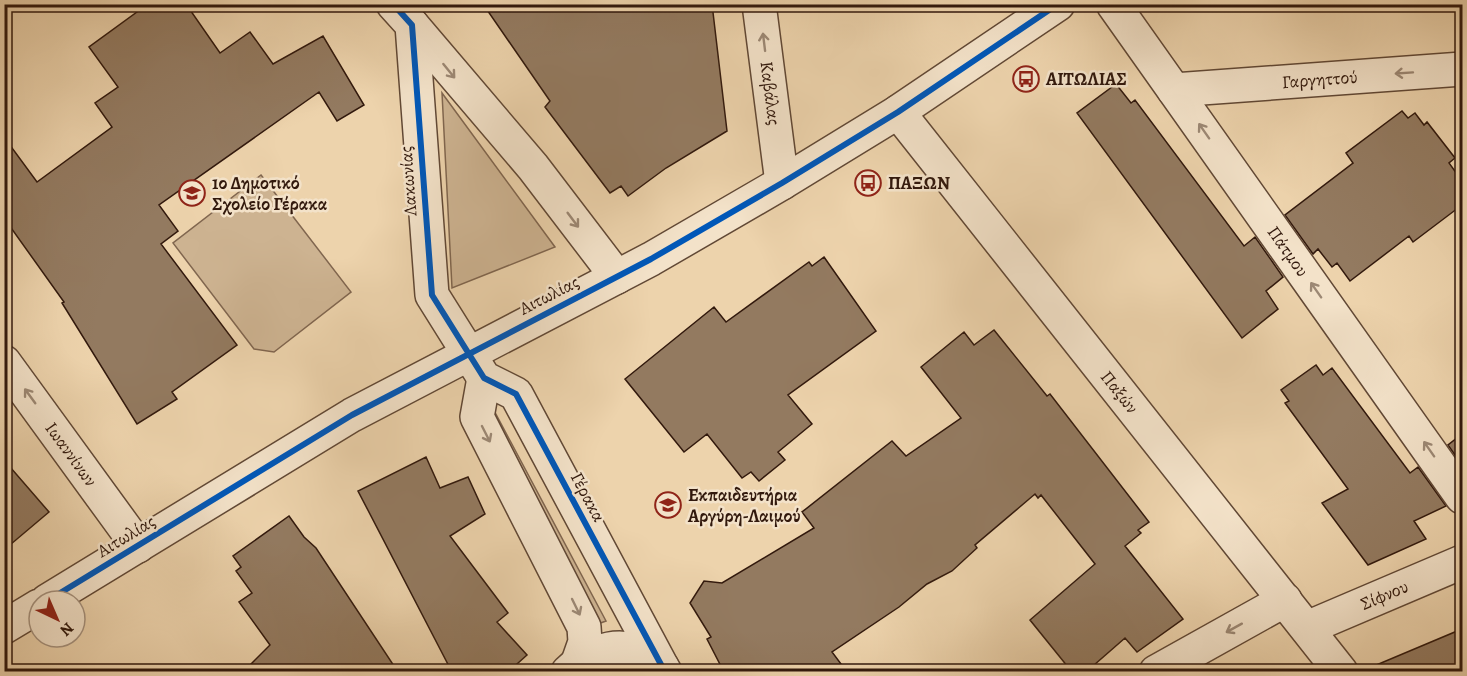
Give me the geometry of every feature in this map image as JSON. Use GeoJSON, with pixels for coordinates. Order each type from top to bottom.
{"type":"FeatureCollection","features":[{"type":"Feature","properties":{"kind":"street","name":"Καβάλας"},"geometry":{"type":"LineString","coordinates":[[759,4],[782,183]]}},
{"type":"Feature","properties":{"kind":"street","name":"Αιτωλίας"},"geometry":{"type":"LineString","coordinates":[[67,589],[352,415],[476,365],[617,277],[782,183],[898,112],[1058,4]]}},
{"type":"Feature","properties":{"kind":"street","name":"Πάτμου"},"geometry":{"type":"LineString","coordinates":[[1113,4],[1462,497]]}},
{"type":"Feature","properties":{"kind":"street","name":"Λακωνίας"},"geometry":{"type":"LineString","coordinates":[[402,15],[533,167],[617,277]]}},
{"type":"Feature","properties":{"kind":"street","name":"Λακωνίας"},"geometry":{"type":"LineString","coordinates":[[402,15],[432,295],[476,365]]}},
{"type":"Feature","properties":{"kind":"street","name":"Γαργηττού"},"geometry":{"type":"LineString","coordinates":[[1174,90],[1462,69]]}},
{"type":"Feature","properties":{"kind":"street","name":"Παξών"},"geometry":{"type":"LineString","coordinates":[[898,112],[1341,672]]}},
{"type":"Feature","properties":{"kind":"street","name":"Ιωαννίνων"},"geometry":{"type":"LineString","coordinates":[[4,362],[138,546]]}},
{"type":"Feature","properties":{"kind":"street"},"geometry":{"type":"LineString","coordinates":[[476,365],[477,417],[584,627],[585,642],[573,667]]}},
{"type":"Feature","properties":{"kind":"street","name":"Γέρακα"},"geometry":{"type":"LineString","coordinates":[[476,365],[516,394],[664,669]]}},
{"type":"Feature","properties":{"kind":"street","name":"Σίφνου"},"geometry":{"type":"LineString","coordinates":[[1307,628],[1462,562]]}},
{"type":"Feature","properties":{"kind":"street"},"geometry":{"type":"LineString","coordinates":[[1156,672],[1285,600]]}},
{"type":"Feature","properties":{"kind":"street"},"geometry":{"type":"LineString","coordinates":[[4,627],[27,613]]}},
{"type":"Feature","properties":{"kind":"street"},"geometry":{"type":"LineString","coordinates":[[573,667],[597,653],[614,649],[632,650],[664,669]]}},
{"type":"Feature","properties":{"kind":"shaded area"},"geometry":{"type":"Polygon","coordinates":[[[442,93],[555,247],[452,288],[442,93]]]}},
{"type":"Feature","properties":{"kind":"shaded area"},"geometry":{"type":"Polygon","coordinates":[[[261,175],[351,292],[274,352],[254,349],[173,243],[261,175]]]}},
{"type":"Feature","properties":{"kind":"shaded area"},"geometry":{"type":"Polygon","coordinates":[[[489,401],[606,621],[595,625],[481,405],[489,401]]]}},
{"type":"Feature","properties":{"kind":"building"},"geometry":{"type":"Polygon","coordinates":[[[148,4],[186,4],[220,53],[250,32],[273,64],[323,36],[364,105],[337,121],[319,92],[159,205],[178,231],[161,244],[237,345],[172,392],[177,399],[137,424],[62,303],[64,302],[4,218],[4,137],[37,182],[112,127],[95,103],[118,87],[89,47],[148,4]]]}},
{"type":"Feature","properties":{"kind":"building"},"geometry":{"type":"Polygon","coordinates":[[[483,4],[712,4],[727,131],[666,168],[628,196],[621,186],[610,193],[545,107],[550,101],[483,4]]]}},
{"type":"Feature","properties":{"kind":"building"},"geometry":{"type":"Polygon","coordinates":[[[1116,84],[1131,103],[1135,100],[1244,246],[1255,237],[1283,277],[1266,291],[1278,309],[1242,338],[1077,113],[1116,84]]]}},
{"type":"Feature","properties":{"kind":"building"},"geometry":{"type":"Polygon","coordinates":[[[1402,111],[1408,118],[1415,113],[1424,125],[1427,122],[1455,158],[1449,163],[1462,181],[1462,205],[1413,242],[1409,236],[1350,281],[1337,263],[1332,267],[1318,249],[1313,254],[1285,215],[1353,163],[1346,153],[1402,111]]]}},
{"type":"Feature","properties":{"kind":"building"},"geometry":{"type":"Polygon","coordinates":[[[824,257],[876,331],[788,395],[812,424],[778,452],[785,460],[759,481],[751,472],[742,478],[707,434],[684,452],[625,379],[714,307],[726,322],[809,262],[812,266],[824,257]]]}},
{"type":"Feature","properties":{"kind":"building"},"geometry":{"type":"Polygon","coordinates":[[[994,330],[1047,396],[1050,394],[1149,522],[1138,530],[1141,533],[1125,546],[1183,619],[1137,652],[1125,638],[1086,672],[1072,672],[1030,620],[1095,564],[1041,495],[1038,498],[1035,494],[975,545],[977,548],[952,571],[927,584],[899,607],[832,652],[847,672],[724,672],[707,639],[711,637],[690,603],[704,581],[722,583],[814,528],[802,512],[892,441],[906,456],[961,418],[921,367],[964,332],[974,345],[994,330]]]}},
{"type":"Feature","properties":{"kind":"building"},"geometry":{"type":"Polygon","coordinates":[[[1316,365],[1323,375],[1332,368],[1410,473],[1418,467],[1446,506],[1414,521],[1426,539],[1368,565],[1322,503],[1348,489],[1285,403],[1289,401],[1281,390],[1316,365]]]}},
{"type":"Feature","properties":{"kind":"building"},"geometry":{"type":"Polygon","coordinates":[[[1462,434],[1462,465],[1448,445],[1462,434]]]}},
{"type":"Feature","properties":{"kind":"building"},"geometry":{"type":"Polygon","coordinates":[[[426,457],[440,488],[468,477],[485,514],[450,536],[508,613],[497,622],[527,655],[508,672],[452,672],[358,491],[426,457]]]}},
{"type":"Feature","properties":{"kind":"building"},"geometry":{"type":"Polygon","coordinates":[[[4,460],[49,512],[4,550],[4,460]]]}},
{"type":"Feature","properties":{"kind":"building"},"geometry":{"type":"Polygon","coordinates":[[[289,516],[304,537],[316,548],[398,672],[243,672],[270,645],[239,602],[252,593],[236,571],[241,567],[233,556],[289,516]]]}},
{"type":"Feature","properties":{"kind":"building"},"geometry":{"type":"Polygon","coordinates":[[[1462,629],[1462,672],[1362,672],[1362,671],[1462,629]]]}},
{"type":"Feature","properties":{"kind":"cycle path"},"geometry":{"type":"LineString","coordinates":[[393,4],[412,25],[432,295],[484,378],[516,394],[665,672]]}},
{"type":"Feature","properties":{"kind":"cycle path"},"geometry":{"type":"LineString","coordinates":[[67,589],[352,415],[651,259],[782,183],[898,112],[1058,4]]}},
{"type":"Feature","properties":{"kind":"place","name":"ΑΙΤΩΛΙΑΣ"},"geometry":{"type":"Point","coordinates":[1026,79]}},
{"type":"Feature","properties":{"kind":"place","name":"ΠΑΞΩΝ"},"geometry":{"type":"Point","coordinates":[868,183]}},
{"type":"Feature","properties":{"kind":"place","name":"1ο Δημοτικό Σχολείο Γέρακα"},"geometry":{"type":"Point","coordinates":[192,193]}},
{"type":"Feature","properties":{"kind":"place","name":"Εκπαιδευτήρια Αργύρη-Λαιμού"},"geometry":{"type":"Point","coordinates":[668,505]}}]}
